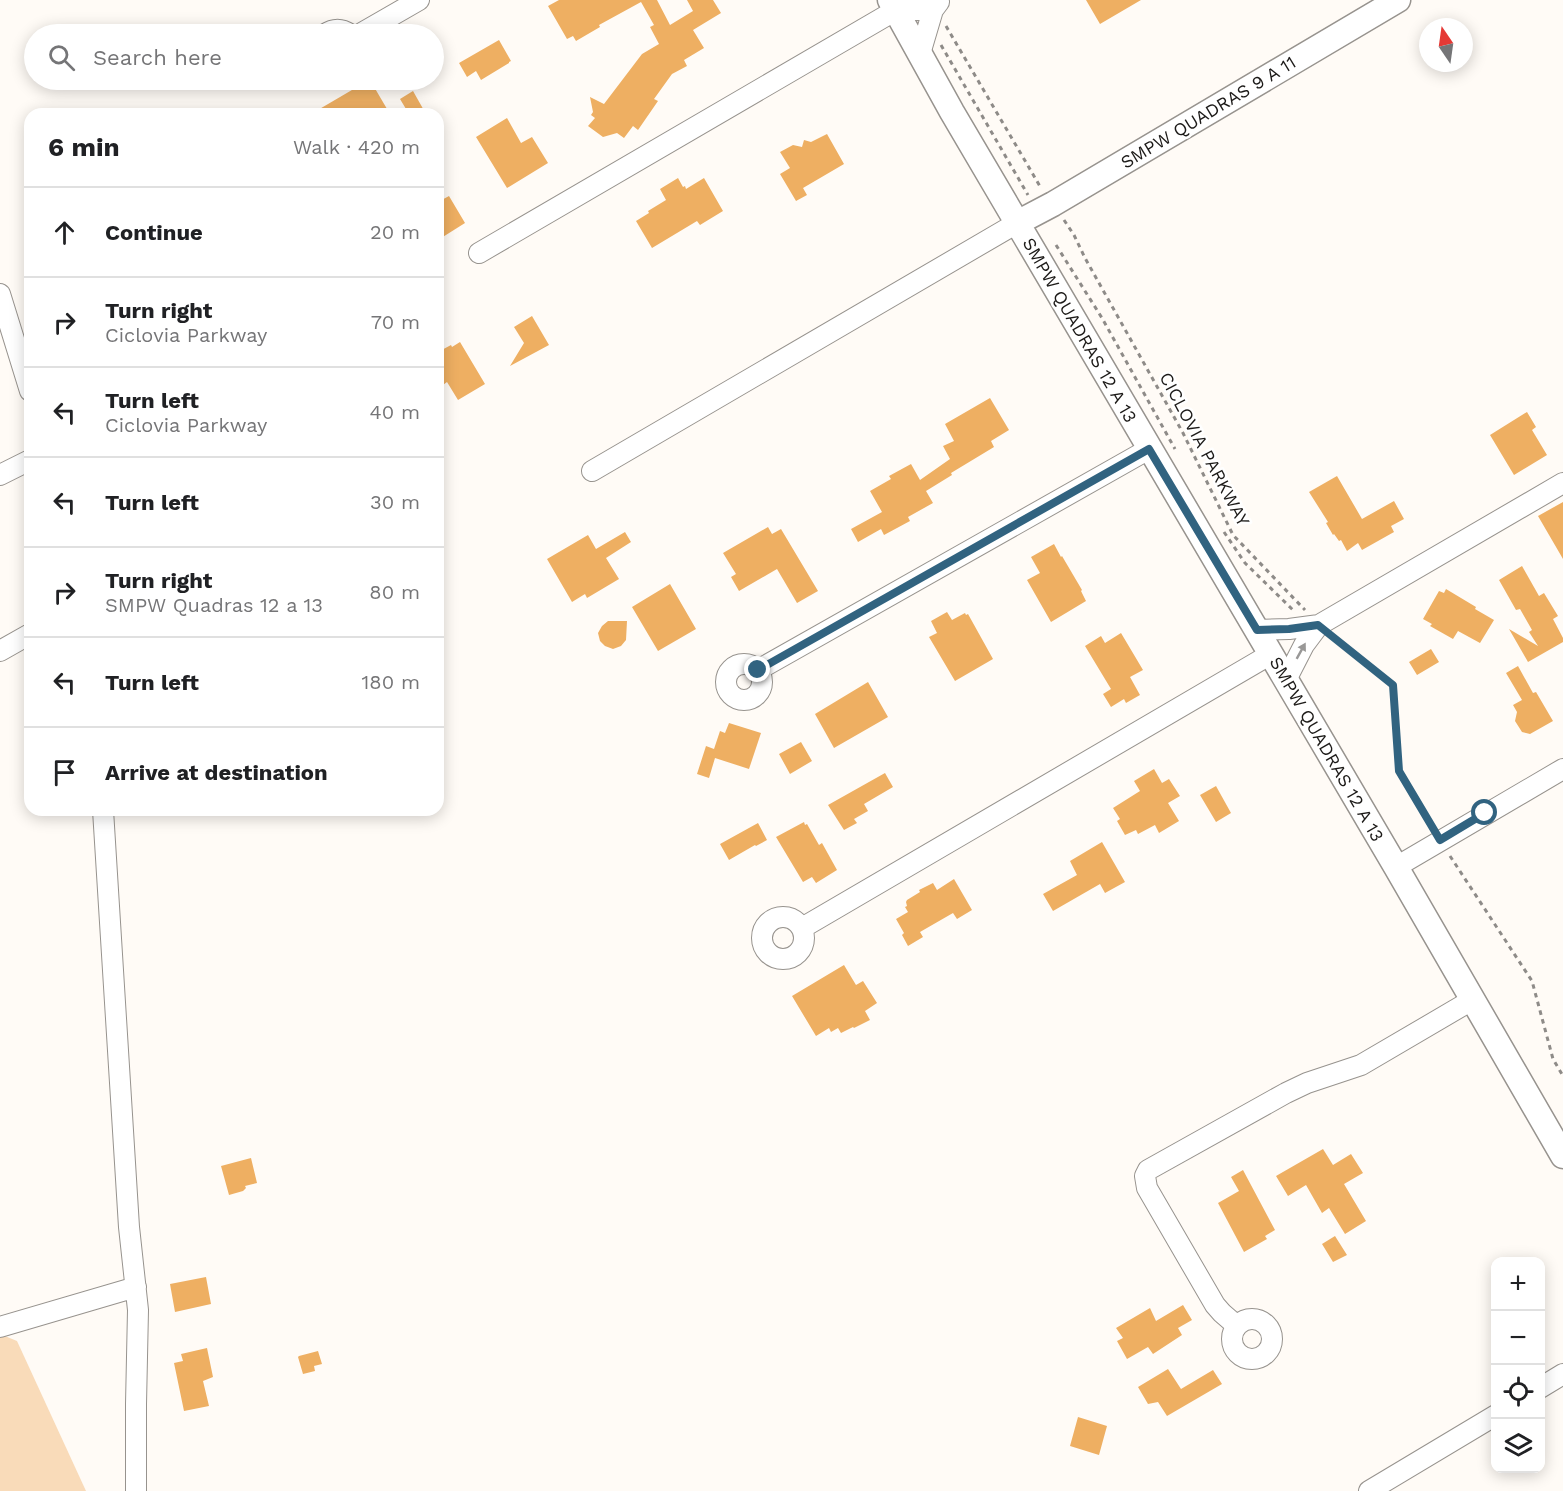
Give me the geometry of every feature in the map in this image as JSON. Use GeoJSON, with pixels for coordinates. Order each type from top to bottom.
{"type":"FeatureCollection","features":[{"type":"Feature","properties":{"kind":"street"},"geometry":{"type":"LineString","coordinates":[[377,24],[419,0]]}},
{"type":"Feature","properties":{"kind":"street","name":"SMPW QUADRAS 9 A 11"},"geometry":{"type":"LineString","coordinates":[[1034,214],[1398,0]]}},
{"type":"Feature","properties":{"kind":"street"},"geometry":{"type":"LineString","coordinates":[[479,253],[893,5],[934,11],[920,54]]}},
{"type":"Feature","properties":{"kind":"street","name":"SMPW QUADRAS 12 A 13"},"geometry":{"type":"LineString","coordinates":[[893,5],[952,112],[1034,214],[1149,449],[1396,867],[1563,1156]]}},
{"type":"Feature","properties":{"kind":"street"},"geometry":{"type":"LineString","coordinates":[[592,471],[1034,214]]}},
{"type":"Feature","properties":{"kind":"street"},"geometry":{"type":"LineString","coordinates":[[0,294],[24,371]]}},
{"type":"Feature","properties":{"kind":"street"},"geometry":{"type":"LineString","coordinates":[[758,670],[1149,449]]}},
{"type":"Feature","properties":{"kind":"street"},"geometry":{"type":"LineString","coordinates":[[0,475],[24,463]]}},
{"type":"Feature","properties":{"kind":"street"},"geometry":{"type":"LineString","coordinates":[[1257,630],[1289,629],[1314,625],[1563,483]]}},
{"type":"Feature","properties":{"kind":"street"},"geometry":{"type":"LineString","coordinates":[[1286,680],[1314,625]]}},
{"type":"Feature","properties":{"kind":"street"},"geometry":{"type":"LineString","coordinates":[[0,651],[24,637]]}},
{"type":"Feature","properties":{"kind":"street"},"geometry":{"type":"LineString","coordinates":[[802,928],[1271,654]]}},
{"type":"Feature","properties":{"kind":"street"},"geometry":{"type":"LineString","coordinates":[[1396,867],[1563,769]]}},
{"type":"Feature","properties":{"kind":"street"},"geometry":{"type":"LineString","coordinates":[[103,816],[125,1170],[138,1310],[136,1491]]}},
{"type":"Feature","properties":{"kind":"street"},"geometry":{"type":"LineString","coordinates":[[1237,1326],[1215,1305],[1147,1188],[1145,1176],[1148,1170],[1286,1093],[1307,1083],[1361,1065],[1472,1000]]}},
{"type":"Feature","properties":{"kind":"street"},"geometry":{"type":"LineString","coordinates":[[0,1327],[136,1287]]}},
{"type":"Feature","properties":{"kind":"street"},"geometry":{"type":"LineString","coordinates":[[1545,1385],[1563,1374]]}},
{"type":"Feature","properties":{"kind":"street"},"geometry":{"type":"LineString","coordinates":[[1369,1491],[1491,1418]]}},
{"type":"Feature","properties":{"kind":"path","name":"CICLOVIA PARKWAY"},"geometry":{"type":"LineString","coordinates":[[934,11],[949,29],[1038,184],[1034,214],[1074,234],[1084,258],[1183,433],[1233,535],[1314,625],[1393,685],[1399,771],[1466,882],[1532,981],[1553,1059],[1563,1076]]}},
{"type":"Feature","properties":{"kind":"path"},"geometry":{"type":"LineString","coordinates":[[934,11],[1032,202],[1034,214]]}},
{"type":"Feature","properties":{"kind":"path"},"geometry":{"type":"LineString","coordinates":[[1055,244],[1102,318],[1178,454]]}},
{"type":"Feature","properties":{"kind":"path"},"geometry":{"type":"LineString","coordinates":[[1224,532],[1245,563],[1314,625]]}},
{"type":"Feature","properties":{"kind":"shaded area"},"geometry":{"type":"Polygon","coordinates":[[[0,1334],[17,1341],[86,1491],[0,1491],[0,1334]]]}},
{"type":"Feature","properties":{"kind":"building"},"geometry":{"type":"Polygon","coordinates":[[[559,0],[657,0],[670,25],[693,11],[687,0],[713,0],[721,13],[693,30],[704,48],[684,60],[687,66],[672,74],[654,99],[658,101],[638,130],[633,126],[624,138],[617,133],[603,137],[588,126],[595,118],[591,115],[593,112],[590,97],[604,104],[642,54],[659,44],[650,27],[654,25],[641,2],[599,25],[600,27],[576,41],[573,36],[567,39],[548,6],[559,0]]]}},
{"type":"Feature","properties":{"kind":"building"},"geometry":{"type":"Polygon","coordinates":[[[1086,0],[1141,0],[1100,24],[1086,0]]]}},
{"type":"Feature","properties":{"kind":"building"},"geometry":{"type":"Polygon","coordinates":[[[499,40],[511,61],[481,80],[476,71],[467,77],[459,63],[499,40]]]}},
{"type":"Feature","properties":{"kind":"building"},"geometry":{"type":"Polygon","coordinates":[[[352,90],[376,90],[386,108],[321,108],[352,90]]]}},
{"type":"Feature","properties":{"kind":"building"},"geometry":{"type":"Polygon","coordinates":[[[413,91],[423,108],[405,108],[400,99],[413,91]]]}},
{"type":"Feature","properties":{"kind":"building"},"geometry":{"type":"Polygon","coordinates":[[[507,118],[521,143],[532,137],[548,163],[507,188],[476,137],[507,118]]]}},
{"type":"Feature","properties":{"kind":"building"},"geometry":{"type":"Polygon","coordinates":[[[827,134],[844,164],[803,188],[807,195],[796,201],[780,174],[790,168],[780,152],[793,145],[802,147],[804,140],[811,142],[827,134]]]}},
{"type":"Feature","properties":{"kind":"building"},"geometry":{"type":"Polygon","coordinates":[[[678,178],[686,189],[704,178],[723,211],[700,225],[697,221],[652,248],[636,221],[666,200],[660,189],[678,178]]]}},
{"type":"Feature","properties":{"kind":"building"},"geometry":{"type":"Polygon","coordinates":[[[449,196],[465,223],[444,236],[444,199],[449,196]]]}},
{"type":"Feature","properties":{"kind":"building"},"geometry":{"type":"Polygon","coordinates":[[[532,316],[549,345],[510,366],[524,343],[514,327],[532,316]]]}},
{"type":"Feature","properties":{"kind":"building"},"geometry":{"type":"Polygon","coordinates":[[[460,342],[485,384],[458,400],[447,382],[444,384],[444,349],[451,345],[452,347],[460,342]]]}},
{"type":"Feature","properties":{"kind":"building"},"geometry":{"type":"Polygon","coordinates":[[[990,398],[1009,430],[991,441],[994,447],[926,491],[933,503],[908,517],[910,521],[884,535],[881,529],[858,542],[851,529],[882,512],[870,491],[891,479],[889,476],[911,464],[920,480],[950,459],[943,446],[954,441],[945,424],[990,398]]]}},
{"type":"Feature","properties":{"kind":"building"},"geometry":{"type":"Polygon","coordinates":[[[1527,412],[1536,427],[1532,430],[1547,455],[1514,475],[1490,435],[1527,412]]]}},
{"type":"Feature","properties":{"kind":"building"},"geometry":{"type":"Polygon","coordinates":[[[1337,476],[1362,519],[1394,501],[1404,519],[1391,526],[1394,532],[1362,550],[1358,543],[1347,551],[1341,540],[1339,541],[1333,535],[1326,523],[1328,522],[1309,492],[1337,476]]]}},
{"type":"Feature","properties":{"kind":"building"},"geometry":{"type":"Polygon","coordinates":[[[1563,502],[1563,559],[1538,516],[1563,502]]]}},
{"type":"Feature","properties":{"kind":"building"},"geometry":{"type":"Polygon","coordinates":[[[768,527],[772,534],[781,529],[818,591],[797,603],[777,569],[739,591],[731,577],[736,574],[723,553],[768,527]]]}},
{"type":"Feature","properties":{"kind":"building"},"geometry":{"type":"Polygon","coordinates":[[[625,532],[631,542],[606,558],[619,579],[587,598],[585,594],[572,602],[547,559],[588,535],[596,549],[625,532]]]}},
{"type":"Feature","properties":{"kind":"building"},"geometry":{"type":"Polygon","coordinates":[[[1054,544],[1082,590],[1086,601],[1051,622],[1027,580],[1040,573],[1031,557],[1054,544]]]}},
{"type":"Feature","properties":{"kind":"building"},"geometry":{"type":"Polygon","coordinates":[[[1522,566],[1539,596],[1544,593],[1558,616],[1553,619],[1563,638],[1563,642],[1528,662],[1509,629],[1538,646],[1529,632],[1532,630],[1520,609],[1516,610],[1499,580],[1522,566]]]}},
{"type":"Feature","properties":{"kind":"building"},"geometry":{"type":"Polygon","coordinates":[[[670,584],[696,629],[658,651],[632,607],[670,584]]]}},
{"type":"Feature","properties":{"kind":"building"},"geometry":{"type":"Polygon","coordinates":[[[1446,589],[1494,620],[1480,643],[1458,631],[1453,639],[1430,626],[1432,624],[1423,619],[1439,591],[1444,593],[1446,589]]]}},
{"type":"Feature","properties":{"kind":"building"},"geometry":{"type":"Polygon","coordinates":[[[947,612],[952,620],[965,613],[968,614],[993,659],[955,681],[929,637],[937,633],[931,621],[947,612]]]}},
{"type":"Feature","properties":{"kind":"building"},"geometry":{"type":"Polygon","coordinates":[[[608,621],[627,621],[626,640],[621,646],[613,649],[600,641],[598,633],[608,621]]]}},
{"type":"Feature","properties":{"kind":"building"},"geometry":{"type":"Polygon","coordinates":[[[1121,633],[1143,670],[1130,677],[1140,695],[1126,703],[1124,699],[1111,707],[1103,694],[1111,689],[1085,646],[1101,636],[1105,643],[1121,633]]]}},
{"type":"Feature","properties":{"kind":"building"},"geometry":{"type":"Polygon","coordinates":[[[1431,649],[1439,662],[1417,675],[1409,662],[1431,649]]]}},
{"type":"Feature","properties":{"kind":"building"},"geometry":{"type":"Polygon","coordinates":[[[1518,666],[1533,693],[1536,692],[1553,721],[1530,734],[1522,732],[1515,721],[1517,712],[1513,705],[1522,700],[1506,673],[1518,666]]]}},
{"type":"Feature","properties":{"kind":"building"},"geometry":{"type":"Polygon","coordinates":[[[868,682],[888,717],[834,748],[815,714],[868,682]]]}},
{"type":"Feature","properties":{"kind":"building"},"geometry":{"type":"Polygon","coordinates":[[[729,723],[761,733],[749,769],[715,758],[709,778],[697,774],[706,746],[714,749],[720,731],[725,733],[729,723]]]}},
{"type":"Feature","properties":{"kind":"building"},"geometry":{"type":"Polygon","coordinates":[[[801,742],[812,761],[790,774],[779,754],[801,742]]]}},
{"type":"Feature","properties":{"kind":"building"},"geometry":{"type":"Polygon","coordinates":[[[1154,769],[1162,783],[1169,779],[1180,796],[1168,803],[1179,821],[1159,833],[1155,825],[1138,834],[1136,830],[1125,835],[1117,821],[1120,819],[1113,808],[1140,791],[1134,781],[1154,769]]]}},
{"type":"Feature","properties":{"kind":"building"},"geometry":{"type":"Polygon","coordinates":[[[885,773],[893,787],[864,804],[868,811],[854,819],[857,823],[844,830],[828,805],[885,773]]]}},
{"type":"Feature","properties":{"kind":"building"},"geometry":{"type":"Polygon","coordinates":[[[1216,786],[1231,813],[1216,822],[1200,795],[1216,786]]]}},
{"type":"Feature","properties":{"kind":"building"},"geometry":{"type":"Polygon","coordinates":[[[804,822],[819,845],[822,843],[837,870],[816,883],[812,877],[803,882],[776,837],[804,822]]]}},
{"type":"Feature","properties":{"kind":"building"},"geometry":{"type":"Polygon","coordinates":[[[758,823],[767,840],[729,860],[720,844],[758,823]]]}},
{"type":"Feature","properties":{"kind":"building"},"geometry":{"type":"Polygon","coordinates":[[[1102,842],[1125,882],[1105,893],[1100,884],[1053,911],[1043,894],[1077,875],[1070,861],[1102,842]]]}},
{"type":"Feature","properties":{"kind":"building"},"geometry":{"type":"Polygon","coordinates":[[[954,879],[972,910],[957,919],[953,913],[920,932],[923,937],[908,946],[896,919],[908,912],[905,907],[907,900],[920,892],[919,890],[933,883],[937,890],[954,879]]]}},
{"type":"Feature","properties":{"kind":"building"},"geometry":{"type":"Polygon","coordinates":[[[844,965],[856,985],[863,981],[877,1003],[865,1011],[870,1020],[841,1033],[838,1028],[831,1032],[829,1028],[816,1036],[792,996],[844,965]]]}},
{"type":"Feature","properties":{"kind":"building"},"geometry":{"type":"Polygon","coordinates":[[[1323,1149],[1333,1165],[1351,1154],[1363,1173],[1344,1184],[1366,1221],[1345,1234],[1329,1208],[1322,1213],[1306,1185],[1288,1196],[1276,1176],[1323,1149]]]}},
{"type":"Feature","properties":{"kind":"building"},"geometry":{"type":"Polygon","coordinates":[[[251,1158],[257,1183],[245,1186],[243,1191],[229,1195],[221,1166],[251,1158]]]}},
{"type":"Feature","properties":{"kind":"building"},"geometry":{"type":"Polygon","coordinates":[[[1243,1170],[1275,1230],[1265,1236],[1267,1239],[1244,1252],[1218,1203],[1239,1191],[1231,1177],[1243,1170]]]}},
{"type":"Feature","properties":{"kind":"building"},"geometry":{"type":"Polygon","coordinates":[[[1335,1236],[1347,1255],[1333,1262],[1322,1244],[1335,1236]]]}},
{"type":"Feature","properties":{"kind":"building"},"geometry":{"type":"Polygon","coordinates":[[[206,1277],[211,1304],[175,1312],[170,1284],[206,1277]]]}},
{"type":"Feature","properties":{"kind":"building"},"geometry":{"type":"Polygon","coordinates":[[[1183,1305],[1192,1320],[1178,1328],[1182,1335],[1153,1354],[1148,1347],[1127,1359],[1117,1341],[1123,1338],[1116,1328],[1150,1308],[1156,1321],[1183,1305]]]}},
{"type":"Feature","properties":{"kind":"building"},"geometry":{"type":"Polygon","coordinates":[[[207,1348],[213,1377],[203,1381],[209,1406],[184,1411],[174,1363],[183,1361],[181,1354],[207,1348]]]}},
{"type":"Feature","properties":{"kind":"building"},"geometry":{"type":"Polygon","coordinates":[[[318,1351],[322,1364],[314,1366],[315,1371],[303,1374],[298,1357],[318,1351]]]}},
{"type":"Feature","properties":{"kind":"building"},"geometry":{"type":"Polygon","coordinates":[[[1168,1369],[1181,1389],[1213,1370],[1222,1384],[1167,1416],[1158,1402],[1148,1404],[1138,1387],[1168,1369]]]}},
{"type":"Feature","properties":{"kind":"building"},"geometry":{"type":"Polygon","coordinates":[[[1078,1417],[1107,1426],[1099,1455],[1070,1446],[1078,1417]]]}},
{"type":"Feature","properties":{"kind":"route"},"geometry":{"type":"LineString","coordinates":[[758,670],[1149,449],[1257,630],[1318,625],[1393,685],[1399,771],[1440,840],[1485,813]]}}]}
